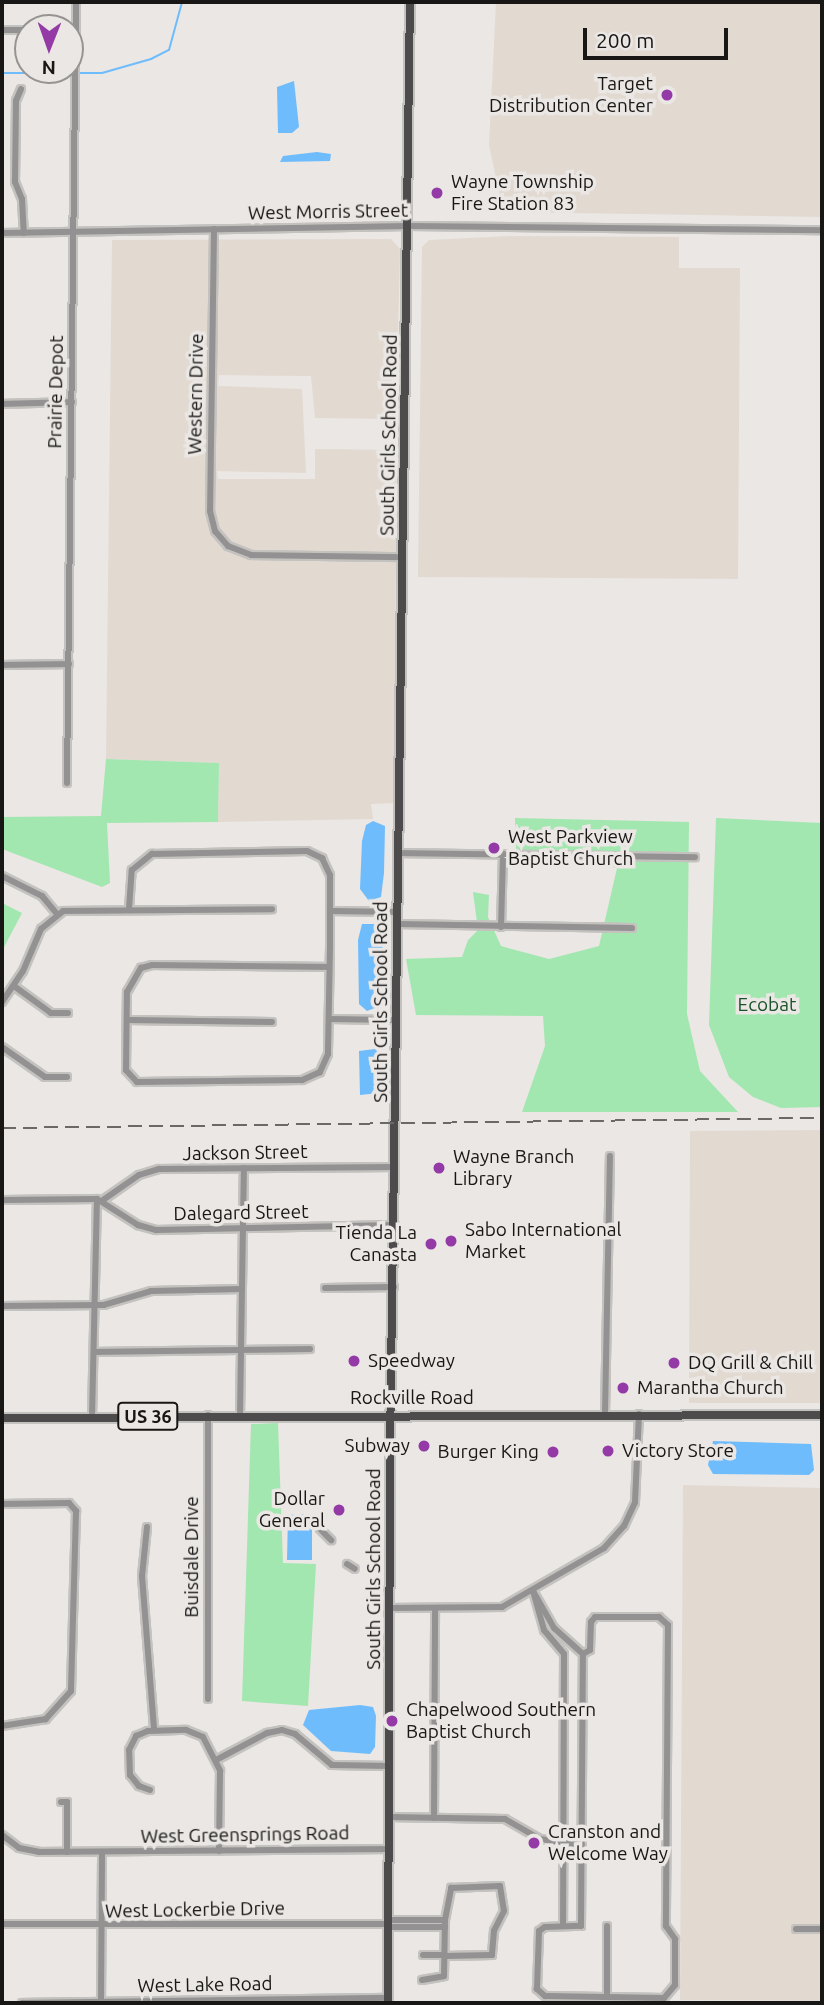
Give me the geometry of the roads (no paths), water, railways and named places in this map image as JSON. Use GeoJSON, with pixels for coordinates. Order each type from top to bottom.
{"type":"FeatureCollection","features":[{"type":"Feature","properties":{"kind":"main road","name":"South Girls School Road"},"geometry":{"type":"LineString","coordinates":[[388,2001],[388,1608],[410,2]]}},
{"type":"Feature","properties":{"kind":"main road","name":"Rockville Road"},"geometry":{"type":"LineString","coordinates":[[2,1418],[391,1413],[822,1415]]}},
{"type":"Feature","properties":{"kind":"street","name":"Prairie Depot"},"geometry":{"type":"LineString","coordinates":[[67,783],[75,84]]}},
{"type":"Feature","properties":{"kind":"street"},"geometry":{"type":"LineString","coordinates":[[21,89],[16,101],[15,182],[22,199],[24,233]]}},
{"type":"Feature","properties":{"kind":"street","name":"West Morris Street"},"geometry":{"type":"LineString","coordinates":[[2,233],[408,226],[822,230]]}},
{"type":"Feature","properties":{"kind":"street","name":"Western Drive"},"geometry":{"type":"LineString","coordinates":[[214,229],[210,511],[216,533],[234,550],[251,555],[403,557]]}},
{"type":"Feature","properties":{"kind":"street"},"geometry":{"type":"LineString","coordinates":[[2,404],[72,402]]}},
{"type":"Feature","properties":{"kind":"street"},"geometry":{"type":"LineString","coordinates":[[2,665],[69,664]]}},
{"type":"Feature","properties":{"kind":"street"},"geometry":{"type":"LineString","coordinates":[[398,853],[695,857]]}},
{"type":"Feature","properties":{"kind":"street"},"geometry":{"type":"LineString","coordinates":[[129,909],[130,875],[136,863],[154,854],[314,854],[330,871],[330,967],[329,1019],[327,1058],[320,1072],[302,1080],[130,1079],[126,1070],[128,988],[137,971],[152,965],[330,967]]}},
{"type":"Feature","properties":{"kind":"street"},"geometry":{"type":"LineString","coordinates":[[502,927],[503,854]]}},
{"type":"Feature","properties":{"kind":"street"},"geometry":{"type":"LineString","coordinates":[[2,876],[42,896],[57,914]]}},
{"type":"Feature","properties":{"kind":"street"},"geometry":{"type":"LineString","coordinates":[[2,1002],[14,986],[41,929],[57,914],[74,908],[272,909]]}},
{"type":"Feature","properties":{"kind":"street"},"geometry":{"type":"LineString","coordinates":[[330,911],[397,912]]}},
{"type":"Feature","properties":{"kind":"street"},"geometry":{"type":"LineString","coordinates":[[397,925],[632,928]]}},
{"type":"Feature","properties":{"kind":"street"},"geometry":{"type":"LineString","coordinates":[[14,986],[51,1013],[68,1013]]}},
{"type":"Feature","properties":{"kind":"street"},"geometry":{"type":"LineString","coordinates":[[329,1019],[395,1020]]}},
{"type":"Feature","properties":{"kind":"street"},"geometry":{"type":"LineString","coordinates":[[127,1020],[272,1022]]}},
{"type":"Feature","properties":{"kind":"street"},"geometry":{"type":"LineString","coordinates":[[2,1047],[40,1075],[67,1077]]}},
{"type":"Feature","properties":{"kind":"street"},"geometry":{"type":"LineString","coordinates":[[605,1414],[610,1156]]}},
{"type":"Feature","properties":{"kind":"street","name":"Jackson Street"},"geometry":{"type":"LineString","coordinates":[[100,1199],[152,1170],[395,1167]]}},
{"type":"Feature","properties":{"kind":"street"},"geometry":{"type":"LineString","coordinates":[[240,1415],[244,1168]]}},
{"type":"Feature","properties":{"kind":"street"},"geometry":{"type":"LineString","coordinates":[[2,1200],[100,1199],[92,1417]]}},
{"type":"Feature","properties":{"kind":"street","name":"Dalegard Street"},"geometry":{"type":"LineString","coordinates":[[100,1199],[147,1228],[395,1225]]}},
{"type":"Feature","properties":{"kind":"street"},"geometry":{"type":"LineString","coordinates":[[326,1288],[394,1287]]}},
{"type":"Feature","properties":{"kind":"street"},"geometry":{"type":"LineString","coordinates":[[2,1306],[95,1305],[151,1291],[242,1289]]}},
{"type":"Feature","properties":{"kind":"street"},"geometry":{"type":"LineString","coordinates":[[94,1352],[310,1349]]}},
{"type":"Feature","properties":{"kind":"street"},"geometry":{"type":"LineString","coordinates":[[388,1608],[502,1607],[606,1546],[627,1521],[638,1486],[639,1414]]}},
{"type":"Feature","properties":{"kind":"street","name":"Buisdale Drive"},"geometry":{"type":"LineString","coordinates":[[208,1415],[208,1699]]}},
{"type":"Feature","properties":{"kind":"street"},"geometry":{"type":"LineString","coordinates":[[2,1504],[74,1505],[71,1692],[46,1719],[2,1726]]}},
{"type":"Feature","properties":{"kind":"street"},"geometry":{"type":"LineString","coordinates":[[147,1527],[142,1576],[154,1730]]}},
{"type":"Feature","properties":{"kind":"street"},"geometry":{"type":"LineString","coordinates":[[320,1530],[331,1541]]}},
{"type":"Feature","properties":{"kind":"street"},"geometry":{"type":"LineString","coordinates":[[347,1563],[355,1569]]}},
{"type":"Feature","properties":{"kind":"street"},"geometry":{"type":"LineString","coordinates":[[533,1591],[554,1628],[583,1654],[581,1926],[544,1927],[537,1936],[539,1993],[607,1997],[671,1994],[675,1941],[666,1926],[667,1625],[664,1619],[593,1619],[590,1649],[583,1654]]}},
{"type":"Feature","properties":{"kind":"street"},"geometry":{"type":"LineString","coordinates":[[533,1591],[544,1630],[564,1654],[563,1926]]}},
{"type":"Feature","properties":{"kind":"street"},"geometry":{"type":"LineString","coordinates":[[434,1818],[435,1608]]}},
{"type":"Feature","properties":{"kind":"street"},"geometry":{"type":"LineString","coordinates":[[150,1790],[132,1779],[129,1750],[138,1735],[154,1730],[197,1732],[216,1760],[220,1774],[219,1851]]}},
{"type":"Feature","properties":{"kind":"street"},"geometry":{"type":"LineString","coordinates":[[216,1760],[267,1733],[282,1730],[299,1737],[330,1765],[390,1766]]}},
{"type":"Feature","properties":{"kind":"street"},"geometry":{"type":"LineString","coordinates":[[61,1802],[67,1802],[66,1852]]}},
{"type":"Feature","properties":{"kind":"street"},"geometry":{"type":"LineString","coordinates":[[389,1817],[505,1819],[540,1839],[582,1845]]}},
{"type":"Feature","properties":{"kind":"street","name":"West Greensprings Road"},"geometry":{"type":"LineString","coordinates":[[2,1835],[26,1850],[66,1852],[389,1849]]}},
{"type":"Feature","properties":{"kind":"street"},"geometry":{"type":"LineString","coordinates":[[101,2003],[102,1852]]}},
{"type":"Feature","properties":{"kind":"street"},"geometry":{"type":"LineString","coordinates":[[422,1980],[443,1979],[445,1956],[445,1924],[448,1893],[454,1885],[500,1886],[504,1911],[494,1931],[492,1955],[445,1956],[423,1955]]}},
{"type":"Feature","properties":{"kind":"street","name":"West Lockerbie Drive"},"geometry":{"type":"LineString","coordinates":[[2,1924],[102,1927],[445,1924]]}},
{"type":"Feature","properties":{"kind":"street"},"geometry":{"type":"LineString","coordinates":[[607,1926],[607,1997]]}},
{"type":"Feature","properties":{"kind":"street"},"geometry":{"type":"LineString","coordinates":[[796,1929],[822,1929]]}},
{"type":"Feature","properties":{"kind":"street","name":"West Lake Road"},"geometry":{"type":"LineString","coordinates":[[22,2003],[388,2001]]}},
{"type":"Feature","properties":{"kind":"water"},"geometry":{"type":"Polygon","coordinates":[[[294,81],[299,127],[292,133],[278,133],[277,87],[294,81]]]}},
{"type":"Feature","properties":{"kind":"water"},"geometry":{"type":"Polygon","coordinates":[[[317,152],[331,154],[330,161],[280,162],[283,156],[317,152]]]}},
{"type":"Feature","properties":{"kind":"water"},"geometry":{"type":"Polygon","coordinates":[[[373,821],[385,826],[384,873],[381,897],[369,901],[360,889],[362,841],[366,825],[373,821]]]}},
{"type":"Feature","properties":{"kind":"water"},"geometry":{"type":"Polygon","coordinates":[[[362,924],[374,924],[383,939],[380,1006],[367,1011],[359,1004],[358,940],[362,924]]]}},
{"type":"Feature","properties":{"kind":"water"},"geometry":{"type":"Polygon","coordinates":[[[375,1049],[381,1055],[379,1093],[360,1095],[359,1051],[375,1049]]]}},
{"type":"Feature","properties":{"kind":"water"},"geometry":{"type":"Polygon","coordinates":[[[713,1441],[811,1444],[814,1470],[809,1475],[713,1474],[708,1465],[713,1441]]]}},
{"type":"Feature","properties":{"kind":"water"},"geometry":{"type":"Polygon","coordinates":[[[312,1514],[312,1560],[287,1560],[288,1515],[312,1514]]]}},
{"type":"Feature","properties":{"kind":"water"},"geometry":{"type":"Polygon","coordinates":[[[360,1705],[373,1707],[376,1716],[375,1747],[370,1754],[331,1751],[303,1725],[309,1710],[360,1705]]]}},
{"type":"Feature","properties":{"kind":"waterway"},"geometry":{"type":"LineString","coordinates":[[2,73],[102,73],[151,59],[169,50],[182,2]]}},
{"type":"Feature","properties":{"kind":"railway"},"geometry":{"type":"LineString","coordinates":[[2,1128],[822,1118]]}},
{"type":"Feature","properties":{"kind":"place","name":"Target Distribution Center"},"geometry":{"type":"Point","coordinates":[667,95]}},
{"type":"Feature","properties":{"kind":"place","name":"Wayne Township Fire Station 83"},"geometry":{"type":"Point","coordinates":[437,193]}},
{"type":"Feature","properties":{"kind":"place","name":"West Parkview Baptist Church"},"geometry":{"type":"Point","coordinates":[494,848]}},
{"type":"Feature","properties":{"kind":"place","name":"Wayne Branch Library"},"geometry":{"type":"Point","coordinates":[439,1168]}},
{"type":"Feature","properties":{"kind":"place","name":"Sabo International Market"},"geometry":{"type":"Point","coordinates":[451,1241]}},
{"type":"Feature","properties":{"kind":"place","name":"Tienda La Canasta"},"geometry":{"type":"Point","coordinates":[431,1244]}},
{"type":"Feature","properties":{"kind":"place","name":"Speedway"},"geometry":{"type":"Point","coordinates":[354,1361]}},
{"type":"Feature","properties":{"kind":"place","name":"DQ Grill & Chill"},"geometry":{"type":"Point","coordinates":[674,1363]}},
{"type":"Feature","properties":{"kind":"place","name":"Marantha Church"},"geometry":{"type":"Point","coordinates":[623,1388]}},
{"type":"Feature","properties":{"kind":"place","name":"Subway"},"geometry":{"type":"Point","coordinates":[424,1446]}},
{"type":"Feature","properties":{"kind":"place","name":"Victory Store"},"geometry":{"type":"Point","coordinates":[608,1451]}},
{"type":"Feature","properties":{"kind":"place","name":"Burger King"},"geometry":{"type":"Point","coordinates":[553,1452]}},
{"type":"Feature","properties":{"kind":"place","name":"Dollar General"},"geometry":{"type":"Point","coordinates":[339,1510]}},
{"type":"Feature","properties":{"kind":"place","name":"Chapelwood Southern Baptist Church"},"geometry":{"type":"Point","coordinates":[392,1721]}},
{"type":"Feature","properties":{"kind":"place","name":"Cranston and Welcome Way"},"geometry":{"type":"Point","coordinates":[534,1843]}},
{"type":"Feature","properties":{"kind":"park label","name":"Ecobat"},"geometry":{"type":"Point","coordinates":[767,1005]}}]}
